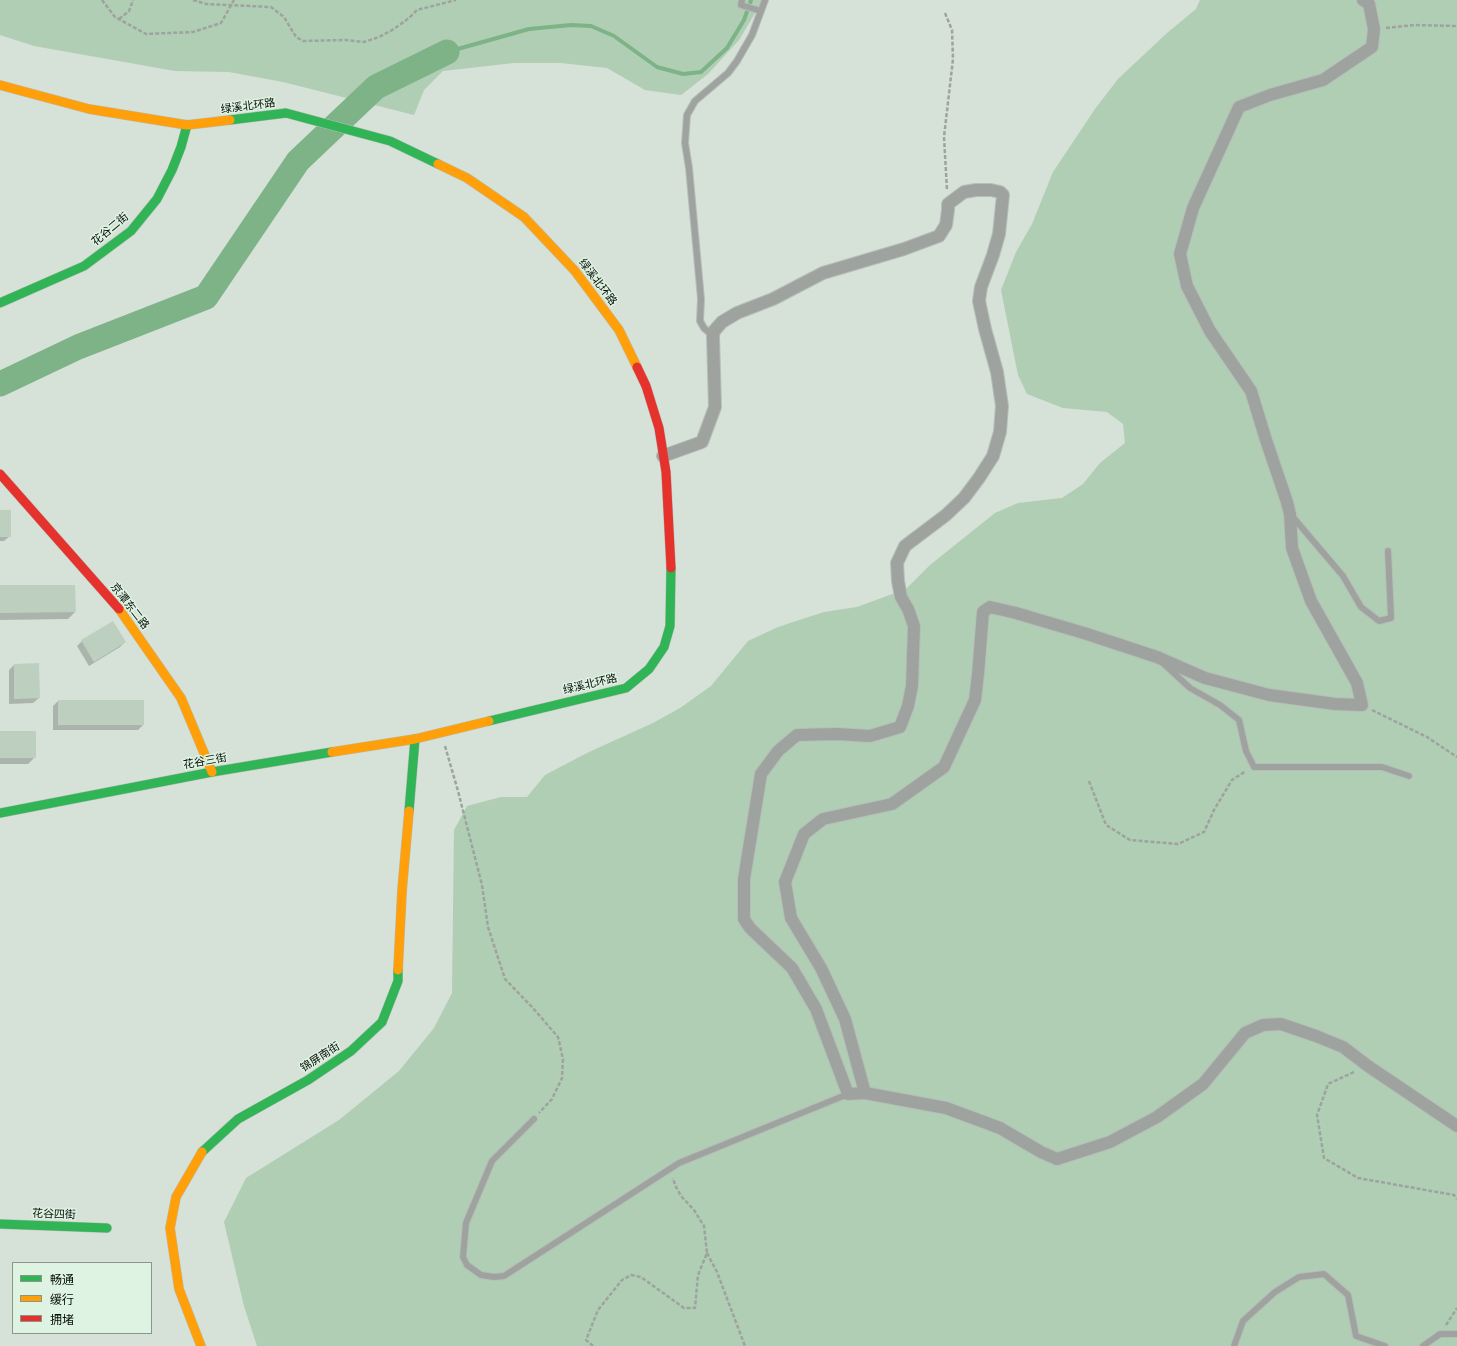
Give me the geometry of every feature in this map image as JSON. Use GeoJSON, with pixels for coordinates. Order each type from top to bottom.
{"type":"FeatureCollection","features":[{"type":"Feature","properties":{"kind":"street"},"geometry":{"type":"LineString","coordinates":[[865,1093],[845,1019],[821,968],[791,918],[785,882],[804,834],[823,819],[892,804],[944,767],[975,700],[983,612],[990,607],[1016,613],[1157,657],[1204,678],[1269,695],[1335,704],[1362,705],[1357,683],[1311,601],[1292,548],[1290,513],[1278,472],[1266,440],[1252,391],[1210,331],[1187,286],[1180,254],[1193,208],[1239,107],[1270,95],[1323,80],[1372,47],[1374,29],[1369,4],[1363,0]]}},
{"type":"Feature","properties":{"kind":"street","name":"绿溪北环路"},"geometry":{"type":"LineString","coordinates":[[0,84],[89,109],[187,125],[286,113],[390,141],[474,182],[524,216],[575,271],[619,330],[646,386],[659,428],[666,472],[671,574],[670,626],[664,647],[649,669],[626,688],[415,739]]}},
{"type":"Feature","properties":{"kind":"street","name":"花谷二街"},"geometry":{"type":"LineString","coordinates":[[0,303],[84,266],[131,231],[157,199],[172,170],[181,147],[187,125]]}},
{"type":"Feature","properties":{"kind":"street"},"geometry":{"type":"LineString","coordinates":[[663,456],[702,442],[715,407],[713,336],[714,332],[722,322],[737,313],[773,299],[823,273],[904,249],[939,236],[946,225],[948,204],[964,192],[976,190],[992,190],[1000,192],[1003,195],[999,234],[981,288],[979,301],[997,372],[1002,406],[1000,432],[992,456],[979,478],[964,498],[946,515],[905,546],[897,563],[901,597],[908,609],[914,626],[912,686],[908,706],[900,727],[870,736],[837,734],[797,735],[778,751],[761,774],[744,879],[744,919],[750,928],[792,968],[816,1008],[848,1094],[865,1093],[946,1108],[1000,1128],[1042,1152],[1057,1158],[1110,1142],[1157,1117],[1203,1084],[1245,1033],[1263,1025],[1281,1024],[1343,1047],[1368,1066],[1457,1126]]}},
{"type":"Feature","properties":{"kind":"street","name":"京潭东二路"},"geometry":{"type":"LineString","coordinates":[[0,474],[50,528],[121,612],[181,698],[212,772]]}},
{"type":"Feature","properties":{"kind":"street","name":"花谷三街"},"geometry":{"type":"LineString","coordinates":[[0,813],[212,772],[415,739]]}},
{"type":"Feature","properties":{"kind":"street","name":"锦屏南街"},"geometry":{"type":"LineString","coordinates":[[201,1346],[179,1289],[170,1228],[176,1197],[201,1153],[238,1119],[308,1080],[345,1056],[382,1022],[398,981],[402,891],[415,739]]}},
{"type":"Feature","properties":{"kind":"street","name":"花谷四街"},"geometry":{"type":"LineString","coordinates":[[0,1224],[107,1228]]}},
{"type":"Feature","properties":{"kind":"lane"},"geometry":{"type":"LineString","coordinates":[[713,336],[704,328],[700,321],[701,299],[690,168],[685,143],[687,114],[695,101],[728,73],[737,61],[752,35],[765,0]]}},
{"type":"Feature","properties":{"kind":"lane"},"geometry":{"type":"LineString","coordinates":[[741,2],[760,11]]}},
{"type":"Feature","properties":{"kind":"lane"},"geometry":{"type":"LineString","coordinates":[[1290,513],[1343,576],[1361,607],[1379,622],[1391,618],[1388,551]]}},
{"type":"Feature","properties":{"kind":"lane"},"geometry":{"type":"LineString","coordinates":[[1157,657],[1190,688],[1220,705],[1239,720],[1246,751],[1254,767],[1382,767],[1409,776]]}},
{"type":"Feature","properties":{"kind":"lane"},"geometry":{"type":"LineString","coordinates":[[534,1119],[492,1161],[466,1223],[463,1257],[467,1265],[481,1275],[494,1277],[504,1276],[680,1163],[848,1094]]}},
{"type":"Feature","properties":{"kind":"lane"},"geometry":{"type":"LineString","coordinates":[[1234,1346],[1243,1321],[1275,1292],[1299,1277],[1324,1274],[1348,1295],[1356,1336],[1385,1346]]}},
{"type":"Feature","properties":{"kind":"lane"},"geometry":{"type":"LineString","coordinates":[[1423,1346],[1440,1334],[1457,1334]]}},
{"type":"Feature","properties":{"kind":"path"},"geometry":{"type":"LineString","coordinates":[[102,0],[115,17],[146,34],[193,32],[221,24],[234,0]]}},
{"type":"Feature","properties":{"kind":"path"},"geometry":{"type":"LineString","coordinates":[[119,19],[130,11],[133,0]]}},
{"type":"Feature","properties":{"kind":"path"},"geometry":{"type":"LineString","coordinates":[[193,0],[206,4],[271,8],[284,17],[296,37],[303,41],[345,40],[364,42],[380,37],[394,29],[417,10],[456,0]]}},
{"type":"Feature","properties":{"kind":"path"},"geometry":{"type":"LineString","coordinates":[[945,13],[952,30],[953,59],[944,137],[948,204]]}},
{"type":"Feature","properties":{"kind":"path"},"geometry":{"type":"LineString","coordinates":[[1374,29],[1414,25],[1457,26]]}},
{"type":"Feature","properties":{"kind":"path"},"geometry":{"type":"LineString","coordinates":[[1362,705],[1427,737],[1457,758]]}},
{"type":"Feature","properties":{"kind":"path"},"geometry":{"type":"LineString","coordinates":[[441,733],[458,791],[482,886],[488,927],[505,979],[558,1037],[562,1051],[562,1078],[552,1099],[534,1119]]}},
{"type":"Feature","properties":{"kind":"path"},"geometry":{"type":"LineString","coordinates":[[1089,781],[1106,825],[1130,840],[1178,844],[1204,832],[1214,810],[1232,780],[1254,767]]}},
{"type":"Feature","properties":{"kind":"path"},"geometry":{"type":"LineString","coordinates":[[1368,1066],[1328,1084],[1317,1115],[1324,1158],[1358,1178],[1454,1195],[1457,1199]]}},
{"type":"Feature","properties":{"kind":"path"},"geometry":{"type":"LineString","coordinates":[[671,1168],[675,1185],[681,1196],[694,1210],[704,1226],[707,1253],[717,1272],[745,1346]]}},
{"type":"Feature","properties":{"kind":"path"},"geometry":{"type":"LineString","coordinates":[[592,1346],[586,1340],[598,1310],[622,1280],[631,1275],[641,1277],[684,1308],[695,1308],[698,1275],[707,1253]]}},
{"type":"Feature","properties":{"kind":"path"},"geometry":{"type":"LineString","coordinates":[[1440,1334],[1457,1308]]}},
{"type":"Feature","properties":{"kind":"green space"},"geometry":{"type":"Polygon","coordinates":[[[0,0],[763,0],[739,40],[708,74],[681,95],[645,90],[607,68],[561,63],[514,63],[443,71],[424,90],[414,115],[283,82],[229,72],[175,71],[34,46],[0,35],[0,0]]]}},
{"type":"Feature","properties":{"kind":"green space"},"geometry":{"type":"Polygon","coordinates":[[[1200,0],[1457,0],[1457,1346],[257,1346],[244,1306],[224,1222],[246,1178],[339,1120],[399,1071],[434,1028],[452,993],[454,830],[467,806],[501,797],[527,797],[545,775],[589,752],[653,723],[680,708],[711,686],[748,641],[778,627],[824,612],[857,607],[906,589],[930,565],[995,513],[1018,503],[1062,498],[1083,484],[1100,463],[1125,443],[1123,424],[1107,412],[1063,408],[1027,394],[1018,375],[1001,290],[1016,252],[1032,224],[1053,172],[1095,109],[1118,79],[1167,33],[1196,9],[1200,0]]]}},
{"type":"Feature","properties":{"kind":"building"},"geometry":{"type":"Polygon","coordinates":[[[0,510],[11,510],[11,537],[0,537],[0,510]]]}},
{"type":"Feature","properties":{"kind":"building"},"geometry":{"type":"Polygon","coordinates":[[[0,585],[75,585],[76,612],[0,613],[0,585]]]}},
{"type":"Feature","properties":{"kind":"building"},"geometry":{"type":"Polygon","coordinates":[[[113,621],[126,642],[94,662],[81,640],[113,621]]]}},
{"type":"Feature","properties":{"kind":"building"},"geometry":{"type":"Polygon","coordinates":[[[39,663],[40,698],[14,699],[14,664],[39,663]]]}},
{"type":"Feature","properties":{"kind":"building"},"geometry":{"type":"Polygon","coordinates":[[[58,700],[144,700],[144,725],[58,725],[58,700]]]}},
{"type":"Feature","properties":{"kind":"building"},"geometry":{"type":"Polygon","coordinates":[[[0,731],[36,731],[36,758],[0,758],[0,731]]]}},
{"type":"Feature","properties":{"kind":"waterway"},"geometry":{"type":"LineString","coordinates":[[447,52],[529,29],[571,25],[591,26],[614,36],[657,67],[683,74],[701,72],[727,48],[744,20],[751,0]]}},
{"type":"Feature","properties":{"kind":"waterway"},"geometry":{"type":"LineString","coordinates":[[0,384],[78,347],[206,297],[298,161],[376,87],[447,52]]}},
{"type":"Feature","properties":{"kind":"traffic: fast"},"geometry":{"type":"LineString","coordinates":[[230,120],[286,113],[390,141],[438,164]]}},
{"type":"Feature","properties":{"kind":"traffic: fast"},"geometry":{"type":"LineString","coordinates":[[0,303],[84,266],[131,231],[157,199],[172,170],[181,147],[187,125]]}},
{"type":"Feature","properties":{"kind":"traffic: fast"},"geometry":{"type":"LineString","coordinates":[[489,721],[626,688],[649,669],[664,647],[670,626],[671,568]]}},
{"type":"Feature","properties":{"kind":"traffic: fast"},"geometry":{"type":"LineString","coordinates":[[409,811],[415,739]]}},
{"type":"Feature","properties":{"kind":"traffic: fast"},"geometry":{"type":"LineString","coordinates":[[0,813],[212,772],[332,752]]}},
{"type":"Feature","properties":{"kind":"traffic: fast"},"geometry":{"type":"LineString","coordinates":[[202,1152],[238,1119],[308,1080],[351,1051],[382,1022],[398,981],[398,970]]}},
{"type":"Feature","properties":{"kind":"traffic: fast"},"geometry":{"type":"LineString","coordinates":[[0,1224],[107,1228]]}},
{"type":"Feature","properties":{"kind":"traffic: slow"},"geometry":{"type":"LineString","coordinates":[[0,85],[89,109],[187,125],[230,120]]}},
{"type":"Feature","properties":{"kind":"traffic: slow"},"geometry":{"type":"LineString","coordinates":[[438,164],[467,178],[524,217],[575,271],[619,330],[637,367]]}},
{"type":"Feature","properties":{"kind":"traffic: slow"},"geometry":{"type":"LineString","coordinates":[[119,609],[181,698],[212,772]]}},
{"type":"Feature","properties":{"kind":"traffic: slow"},"geometry":{"type":"LineString","coordinates":[[332,752],[415,739],[489,721]]}},
{"type":"Feature","properties":{"kind":"traffic: slow"},"geometry":{"type":"LineString","coordinates":[[398,970],[402,891],[409,811]]}},
{"type":"Feature","properties":{"kind":"traffic: slow"},"geometry":{"type":"LineString","coordinates":[[201,1346],[179,1289],[170,1228],[176,1197],[202,1152]]}},
{"type":"Feature","properties":{"kind":"traffic: jam"},"geometry":{"type":"LineString","coordinates":[[637,367],[646,386],[659,428],[666,472],[671,568]]}},
{"type":"Feature","properties":{"kind":"traffic: jam"},"geometry":{"type":"LineString","coordinates":[[0,474],[119,609]]}}]}
